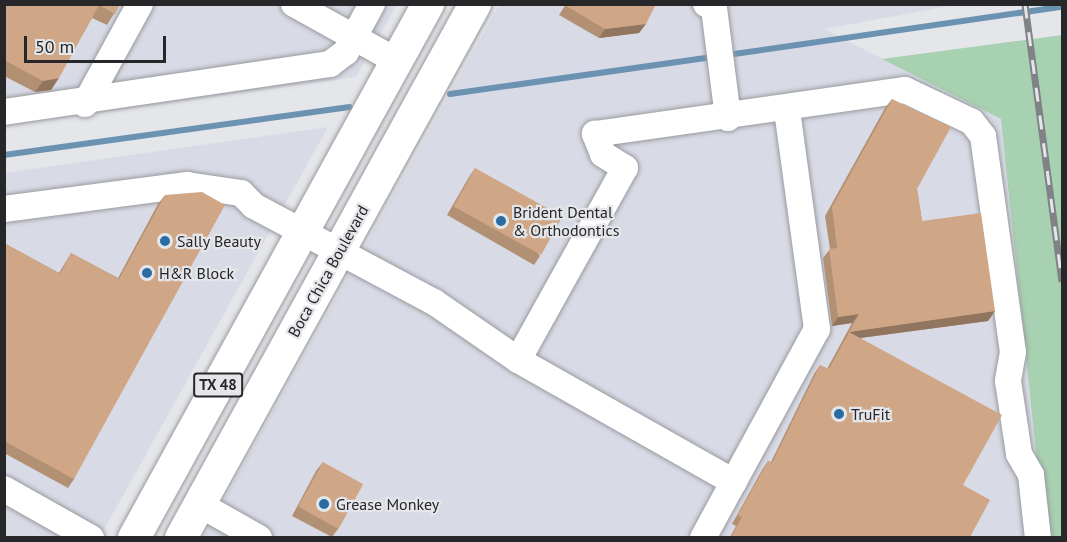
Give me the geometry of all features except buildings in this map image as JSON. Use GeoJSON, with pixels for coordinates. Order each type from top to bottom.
{"type":"FeatureCollection","features":[{"type":"Feature","properties":{"kind":"main road","name":"TX 48"},"geometry":{"type":"LineString","coordinates":[[134,537],[428,4]]}},
{"type":"Feature","properties":{"kind":"main road","name":"Boca Chica Boulevard"},"geometry":{"type":"LineString","coordinates":[[181,537],[476,4]]}},
{"type":"Feature","properties":{"kind":"lane"},"geometry":{"type":"LineString","coordinates":[[85,104],[141,4]]}},
{"type":"Feature","properties":{"kind":"lane"},"geometry":{"type":"LineString","coordinates":[[294,4],[397,61]]}},
{"type":"Feature","properties":{"kind":"lane"},"geometry":{"type":"LineString","coordinates":[[11,107],[85,104],[330,64],[354,37],[372,4]]}},
{"type":"Feature","properties":{"kind":"lane"},"geometry":{"type":"LineString","coordinates":[[706,4],[714,8],[728,118]]}},
{"type":"Feature","properties":{"kind":"lane"},"geometry":{"type":"LineString","coordinates":[[518,360],[625,168],[603,154],[595,134],[787,110],[815,100],[904,90],[979,129],[1012,352],[1008,381],[1019,454],[1031,475],[1038,537]]}},
{"type":"Feature","properties":{"kind":"lane"},"geometry":{"type":"LineString","coordinates":[[703,537],[817,329],[787,110]]}},
{"type":"Feature","properties":{"kind":"lane"},"geometry":{"type":"LineString","coordinates":[[4,209],[187,185],[241,193],[254,206],[434,302],[518,360],[734,482]]}},
{"type":"Feature","properties":{"kind":"lane"},"geometry":{"type":"LineString","coordinates":[[4,489],[91,537]]}},
{"type":"Feature","properties":{"kind":"lane"},"geometry":{"type":"LineString","coordinates":[[199,504],[259,537]]}},
{"type":"Feature","properties":{"kind":"shaded area"},"geometry":{"type":"Polygon","coordinates":[[[4,5],[397,5],[356,77],[5,126],[4,5]]]}},
{"type":"Feature","properties":{"kind":"shaded area"},"geometry":{"type":"Polygon","coordinates":[[[499,5],[954,5],[824,29],[1001,119],[1060,537],[203,538],[499,5]]]}},
{"type":"Feature","properties":{"kind":"shaded area"},"geometry":{"type":"Polygon","coordinates":[[[328,127],[100,537],[5,537],[4,173],[328,127]]]}},
{"type":"Feature","properties":{"kind":"green space"},"geometry":{"type":"Polygon","coordinates":[[[1062,35],[1062,537],[1045,537],[1001,119],[882,59],[1062,35]]]}},
{"type":"Feature","properties":{"kind":"waterway"},"geometry":{"type":"LineString","coordinates":[[727,55],[1062,7]]}},
{"type":"Feature","properties":{"kind":"waterway"},"geometry":{"type":"LineString","coordinates":[[450,94],[714,57]]}},
{"type":"Feature","properties":{"kind":"waterway"},"geometry":{"type":"LineString","coordinates":[[4,155],[350,107]]}},
{"type":"Feature","properties":{"kind":"railway"},"geometry":{"type":"LineString","coordinates":[[1025,4],[1062,282]]}},
{"type":"Feature","properties":{"kind":"place","name":"Brident Dental & Orthodontics"},"geometry":{"type":"Point","coordinates":[501,221]}},
{"type":"Feature","properties":{"kind":"place","name":"Sally Beauty"},"geometry":{"type":"Point","coordinates":[165,241]}},
{"type":"Feature","properties":{"kind":"place","name":"H&R Block"},"geometry":{"type":"Point","coordinates":[147,273]}},
{"type":"Feature","properties":{"kind":"place","name":"TruFit"},"geometry":{"type":"Point","coordinates":[839,414]}},
{"type":"Feature","properties":{"kind":"place","name":"Grease Monkey"},"geometry":{"type":"Point","coordinates":[324,504]}}]}
